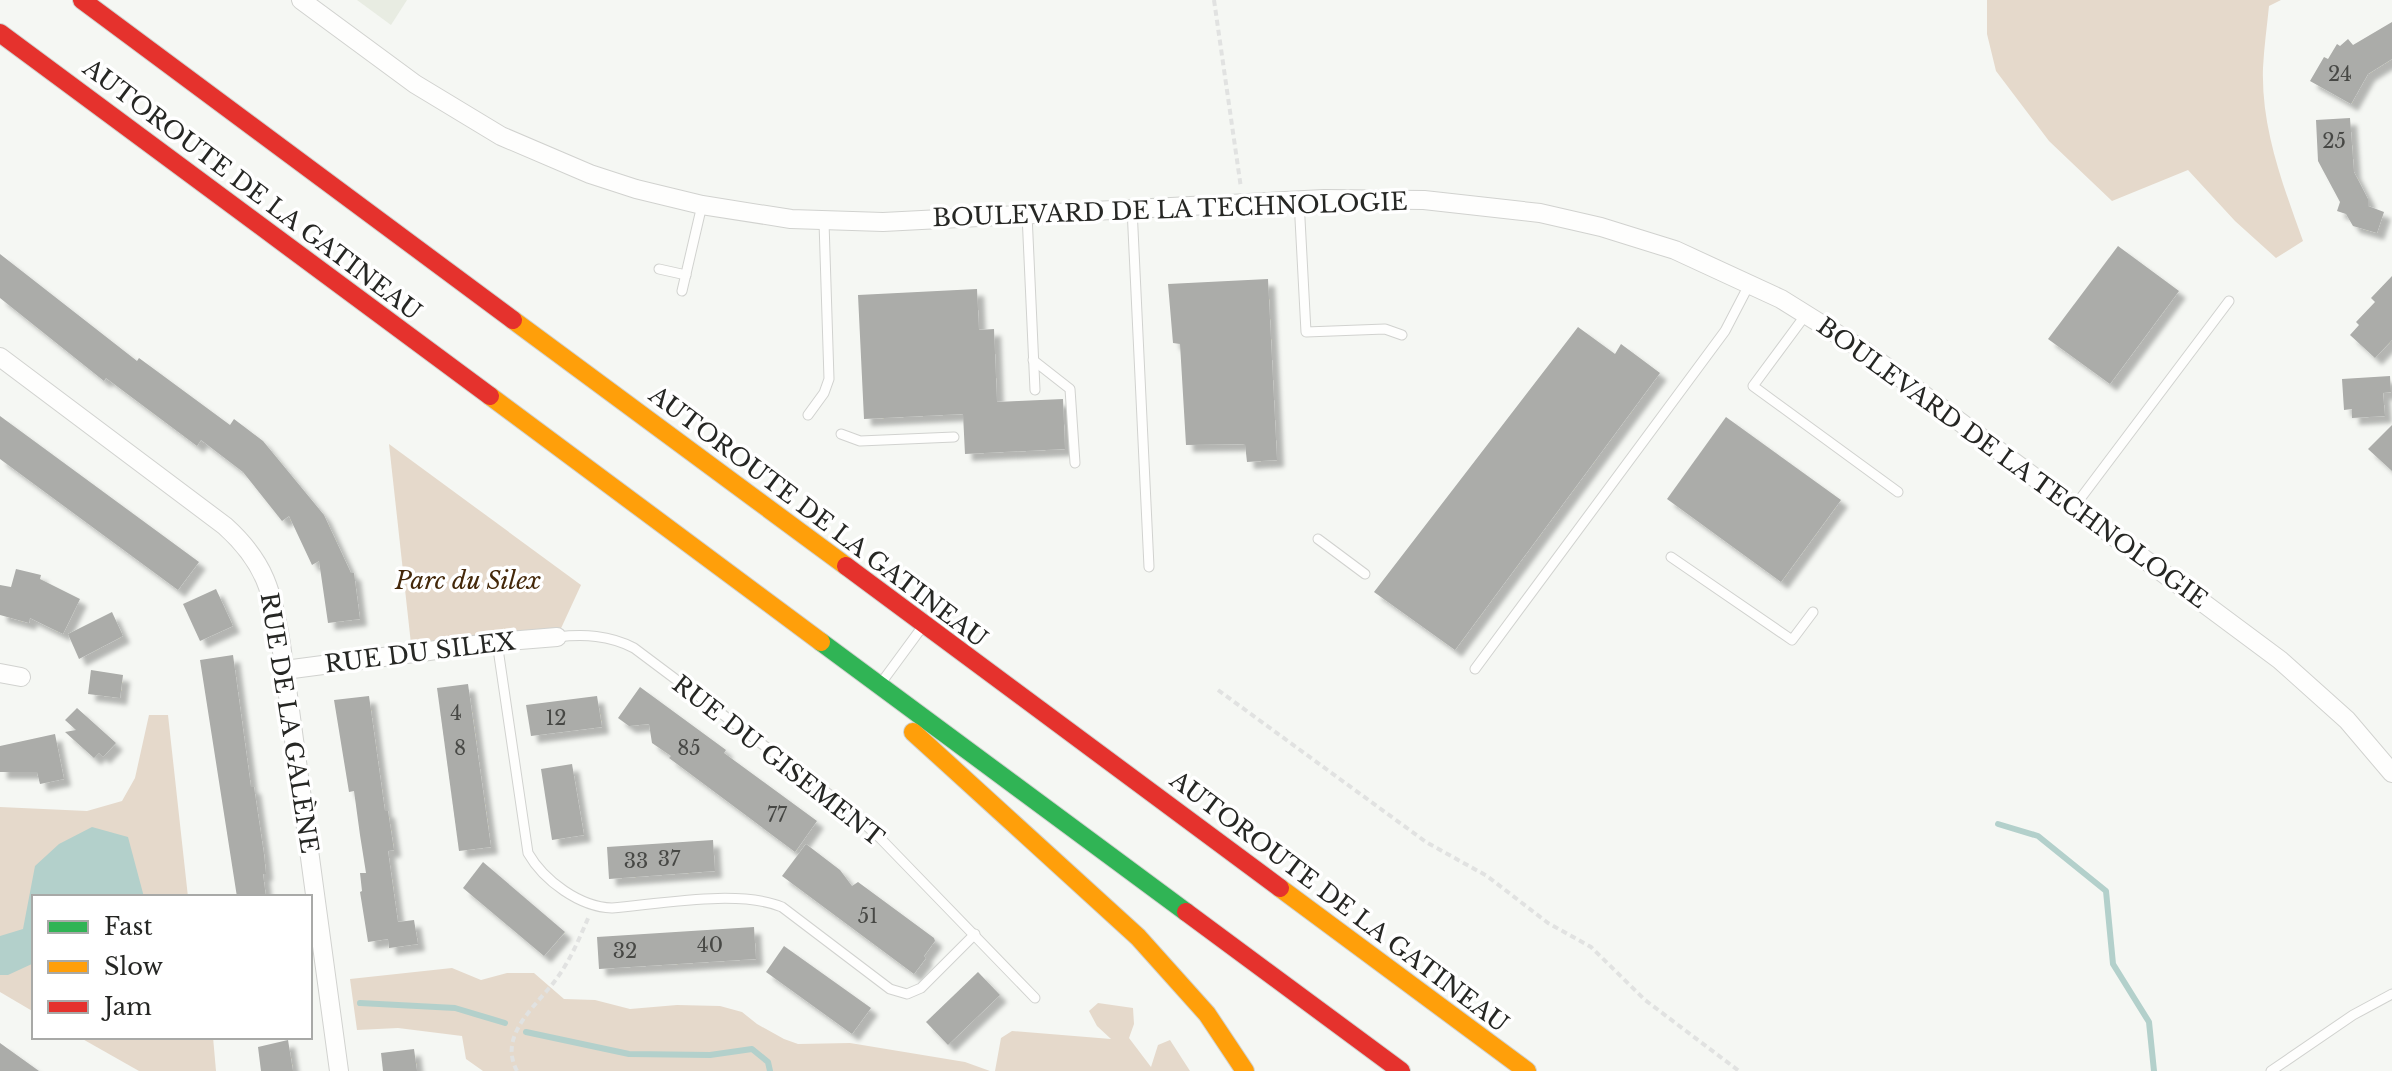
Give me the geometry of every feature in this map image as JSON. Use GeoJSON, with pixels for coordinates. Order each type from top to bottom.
{"type":"FeatureCollection","features":[{"type":"Feature","properties":{"kind":"highway","name":"AUTOROUTE DE LA GATINEAU"},"geometry":{"type":"LineString","coordinates":[[82,0],[1425,996],[1533,1067]]}},
{"type":"Feature","properties":{"kind":"highway","name":"AUTOROUTE DE LA GATINEAU"},"geometry":{"type":"LineString","coordinates":[[0,33],[771,604],[876,690]]}},
{"type":"Feature","properties":{"kind":"highway"},"geometry":{"type":"LineString","coordinates":[[876,690],[1152,951],[1210,1017],[1245,1071]]}},
{"type":"Feature","properties":{"kind":"highway"},"geometry":{"type":"LineString","coordinates":[[876,690],[1401,1071]]}},
{"type":"Feature","properties":{"kind":"street","name":"BOULEVARD DE LA TECHNOLOGIE"},"geometry":{"type":"LineString","coordinates":[[301,0],[415,84],[501,136],[590,174],[702,205],[824,222],[883,222],[1299,200],[1424,200],[1540,213],[1662,245],[1750,283],[1807,313],[1866,352],[2295,671],[2347,720],[2392,773]]}},
{"type":"Feature","properties":{"kind":"street","name":"RUE DE LA GALÈNE"},"geometry":{"type":"LineString","coordinates":[[0,357],[225,526],[252,552],[270,590],[285,670],[339,1071]]}},
{"type":"Feature","properties":{"kind":"street","name":"RUE DU SILEX"},"geometry":{"type":"LineString","coordinates":[[285,670],[557,637]]}},
{"type":"Feature","properties":{"kind":"street"},"geometry":{"type":"LineString","coordinates":[[0,673],[21,677]]}},
{"type":"Feature","properties":{"kind":"lane"},"geometry":{"type":"LineString","coordinates":[[1299,200],[1306,332],[1385,329],[1402,335]]}},
{"type":"Feature","properties":{"kind":"lane"},"geometry":{"type":"LineString","coordinates":[[682,291],[702,205]]}},
{"type":"Feature","properties":{"kind":"lane"},"geometry":{"type":"LineString","coordinates":[[1132,208],[1149,567]]}},
{"type":"Feature","properties":{"kind":"lane"},"geometry":{"type":"LineString","coordinates":[[1027,214],[1035,390]]}},
{"type":"Feature","properties":{"kind":"lane"},"geometry":{"type":"LineString","coordinates":[[808,415],[824,393],[829,379],[824,222]]}},
{"type":"Feature","properties":{"kind":"lane"},"geometry":{"type":"LineString","coordinates":[[659,269],[686,275]]}},
{"type":"Feature","properties":{"kind":"lane"},"geometry":{"type":"LineString","coordinates":[[1475,669],[1725,331],[1750,283]]}},
{"type":"Feature","properties":{"kind":"lane"},"geometry":{"type":"LineString","coordinates":[[2074,507],[2229,301]]}},
{"type":"Feature","properties":{"kind":"lane"},"geometry":{"type":"LineString","coordinates":[[1807,313],[1753,386],[1898,492]]}},
{"type":"Feature","properties":{"kind":"lane"},"geometry":{"type":"LineString","coordinates":[[1033,360],[1070,389],[1075,463]]}},
{"type":"Feature","properties":{"kind":"lane"},"geometry":{"type":"LineString","coordinates":[[841,434],[860,441],[954,437]]}},
{"type":"Feature","properties":{"kind":"lane"},"geometry":{"type":"LineString","coordinates":[[1318,539],[1365,574]]}},
{"type":"Feature","properties":{"kind":"lane"},"geometry":{"type":"LineString","coordinates":[[1671,557],[1792,640],[1813,612]]}},
{"type":"Feature","properties":{"kind":"lane"},"geometry":{"type":"LineString","coordinates":[[876,690],[924,625]]}},
{"type":"Feature","properties":{"kind":"lane","name":"RUE DU GISEMENT"},"geometry":{"type":"LineString","coordinates":[[557,637],[587,634],[623,642],[634,648],[842,804],[881,839],[1035,998]]}},
{"type":"Feature","properties":{"kind":"lane"},"geometry":{"type":"LineString","coordinates":[[497,642],[528,853],[534,864],[575,897],[593,906],[612,908],[745,899],[771,903],[782,907],[890,989],[907,994],[921,988],[975,934]]}},
{"type":"Feature","properties":{"kind":"lane"},"geometry":{"type":"LineString","coordinates":[[2271,1071],[2353,1015],[2392,994]]}},
{"type":"Feature","properties":{"kind":"path"},"geometry":{"type":"LineString","coordinates":[[1214,0],[1243,203]]}},
{"type":"Feature","properties":{"kind":"path"},"geometry":{"type":"LineString","coordinates":[[1218,690],[1426,842],[1487,876],[1548,923],[1591,947],[1645,1000],[1739,1071]]}},
{"type":"Feature","properties":{"kind":"path"},"geometry":{"type":"LineString","coordinates":[[517,1071],[511,1054],[514,1035],[565,965],[593,906]]}},
{"type":"Feature","properties":{"kind":"shaded area"},"geometry":{"type":"Polygon","coordinates":[[[357,0],[407,0],[391,25],[357,0]]]}},
{"type":"Feature","properties":{"kind":"green space"},"geometry":{"type":"Polygon","coordinates":[[[1987,0],[2281,0],[2269,6],[2263,90],[2275,156],[2303,241],[2276,258],[2235,221],[2188,170],[2112,201],[2049,141],[1996,71],[1987,34],[1987,0]]]}},
{"type":"Feature","properties":{"kind":"green space","name":"Parc du Silex"},"geometry":{"type":"Polygon","coordinates":[[[389,444],[581,585],[557,637],[412,653],[389,444]]]}},
{"type":"Feature","properties":{"kind":"green space"},"geometry":{"type":"Polygon","coordinates":[[[149,715],[168,715],[188,895],[32,895],[32,1011],[0,992],[0,807],[87,811],[122,801],[135,778],[149,715]]]}},
{"type":"Feature","properties":{"kind":"green space"},"geometry":{"type":"Polygon","coordinates":[[[452,968],[481,980],[507,973],[534,973],[564,999],[595,1000],[630,1009],[677,1005],[720,1006],[742,1012],[757,1024],[798,1044],[850,1043],[965,1062],[990,1071],[483,1071],[466,1059],[462,1036],[398,1028],[357,1030],[350,979],[452,968]]]}},
{"type":"Feature","properties":{"kind":"green space"},"geometry":{"type":"Polygon","coordinates":[[[1098,1003],[1133,1008],[1134,1024],[1129,1038],[1151,1067],[1158,1045],[1170,1040],[1190,1071],[995,1071],[1001,1038],[1012,1031],[1111,1039],[1097,1026],[1089,1011],[1098,1003]]]}},
{"type":"Feature","properties":{"kind":"green space"},"geometry":{"type":"Polygon","coordinates":[[[83,1039],[213,1039],[216,1071],[139,1071],[83,1039]]]}},
{"type":"Feature","properties":{"kind":"water"},"geometry":{"type":"Polygon","coordinates":[[[92,827],[128,837],[143,895],[32,895],[32,964],[8,975],[0,975],[0,936],[23,929],[35,866],[59,844],[92,827]]]}},
{"type":"Feature","properties":{"kind":"building"},"geometry":{"type":"Polygon","coordinates":[[[2392,22],[2392,59],[2368,74],[2351,104],[2310,81],[2324,57],[2328,59],[2337,44],[2340,46],[2348,39],[2353,45],[2392,22]]]}},
{"type":"Feature","properties":{"kind":"building"},"geometry":{"type":"Polygon","coordinates":[[[2350,118],[2354,172],[2368,199],[2368,206],[2384,212],[2377,233],[2353,226],[2346,214],[2337,211],[2340,202],[2318,161],[2316,120],[2350,118]]]}},
{"type":"Feature","properties":{"kind":"building"},"geometry":{"type":"Polygon","coordinates":[[[2118,246],[2179,291],[2110,384],[2048,339],[2118,246]]]}},
{"type":"Feature","properties":{"kind":"building"},"geometry":{"type":"Polygon","coordinates":[[[0,254],[137,361],[139,358],[230,425],[234,419],[263,441],[324,515],[351,573],[354,573],[360,619],[328,623],[319,561],[312,565],[289,516],[282,521],[243,472],[201,440],[197,446],[106,378],[104,381],[0,298],[0,254]]]}},
{"type":"Feature","properties":{"kind":"building"},"geometry":{"type":"Polygon","coordinates":[[[2392,276],[2392,340],[2375,358],[2350,335],[2359,325],[2356,322],[2375,302],[2371,298],[2392,276]]]}},
{"type":"Feature","properties":{"kind":"building"},"geometry":{"type":"Polygon","coordinates":[[[1268,279],[1277,460],[1247,462],[1245,444],[1186,445],[1180,344],[1173,343],[1168,284],[1268,279]]]}},
{"type":"Feature","properties":{"kind":"building"},"geometry":{"type":"Polygon","coordinates":[[[977,289],[979,330],[994,329],[997,402],[1063,399],[1065,449],[965,454],[963,414],[864,419],[858,295],[977,289]]]}},
{"type":"Feature","properties":{"kind":"building"},"geometry":{"type":"Polygon","coordinates":[[[1578,327],[1615,354],[1621,344],[1660,373],[1455,650],[1374,592],[1578,327]]]}},
{"type":"Feature","properties":{"kind":"building"},"geometry":{"type":"Polygon","coordinates":[[[2390,376],[2391,392],[2383,393],[2385,416],[2352,418],[2352,409],[2344,410],[2342,379],[2390,376]]]}},
{"type":"Feature","properties":{"kind":"building"},"geometry":{"type":"Polygon","coordinates":[[[0,416],[199,562],[178,590],[0,459],[0,416]]]}},
{"type":"Feature","properties":{"kind":"building"},"geometry":{"type":"Polygon","coordinates":[[[1726,417],[1841,500],[1781,582],[1667,499],[1726,417]]]}},
{"type":"Feature","properties":{"kind":"building"},"geometry":{"type":"Polygon","coordinates":[[[2392,425],[2392,471],[2368,449],[2392,425]]]}},
{"type":"Feature","properties":{"kind":"building"},"geometry":{"type":"Polygon","coordinates":[[[16,569],[41,575],[40,579],[80,599],[63,634],[30,618],[29,623],[0,615],[0,585],[11,587],[16,569]]]}},
{"type":"Feature","properties":{"kind":"building"},"geometry":{"type":"Polygon","coordinates":[[[216,589],[233,626],[200,641],[183,604],[216,589]]]}},
{"type":"Feature","properties":{"kind":"building"},"geometry":{"type":"Polygon","coordinates":[[[112,612],[123,636],[79,659],[68,634],[112,612]]]}},
{"type":"Feature","properties":{"kind":"building"},"geometry":{"type":"Polygon","coordinates":[[[233,655],[251,787],[254,787],[264,854],[266,895],[237,895],[200,660],[233,655]]]}},
{"type":"Feature","properties":{"kind":"building"},"geometry":{"type":"Polygon","coordinates":[[[91,670],[123,675],[120,698],[88,694],[91,670]]]}},
{"type":"Feature","properties":{"kind":"building"},"geometry":{"type":"Polygon","coordinates":[[[468,684],[491,847],[459,851],[437,688],[468,684]]]}},
{"type":"Feature","properties":{"kind":"building"},"geometry":{"type":"Polygon","coordinates":[[[640,687],[817,821],[795,852],[669,758],[671,756],[652,743],[649,724],[629,726],[618,718],[640,687]]]}},
{"type":"Feature","properties":{"kind":"building"},"geometry":{"type":"Polygon","coordinates":[[[369,696],[385,811],[388,811],[394,850],[388,851],[398,922],[414,920],[418,944],[389,948],[388,939],[368,942],[360,892],[360,873],[366,873],[354,791],[349,792],[334,700],[369,696]]]}},
{"type":"Feature","properties":{"kind":"building"},"geometry":{"type":"Polygon","coordinates":[[[597,696],[602,727],[531,736],[526,705],[597,696]]]}},
{"type":"Feature","properties":{"kind":"building"},"geometry":{"type":"Polygon","coordinates":[[[77,708],[116,743],[103,757],[99,753],[94,758],[65,732],[76,730],[65,720],[77,708]]]}},
{"type":"Feature","properties":{"kind":"building"},"geometry":{"type":"Polygon","coordinates":[[[55,734],[64,779],[40,784],[37,772],[0,772],[0,746],[55,734]]]}},
{"type":"Feature","properties":{"kind":"building"},"geometry":{"type":"Polygon","coordinates":[[[572,764],[584,835],[552,840],[541,769],[572,764]]]}},
{"type":"Feature","properties":{"kind":"building"},"geometry":{"type":"Polygon","coordinates":[[[713,840],[715,871],[609,879],[607,847],[713,840]]]}},
{"type":"Feature","properties":{"kind":"building"},"geometry":{"type":"Polygon","coordinates":[[[806,844],[840,870],[852,886],[858,882],[934,938],[924,956],[926,958],[914,974],[782,876],[806,844]]]}},
{"type":"Feature","properties":{"kind":"building"},"geometry":{"type":"Polygon","coordinates":[[[483,862],[565,932],[544,956],[463,888],[483,862]]]}},
{"type":"Feature","properties":{"kind":"building"},"geometry":{"type":"Polygon","coordinates":[[[754,927],[756,959],[599,969],[597,937],[754,927]]]}},
{"type":"Feature","properties":{"kind":"building"},"geometry":{"type":"Polygon","coordinates":[[[784,946],[871,1008],[852,1034],[766,972],[784,946]]]}},
{"type":"Feature","properties":{"kind":"building"},"geometry":{"type":"Polygon","coordinates":[[[978,972],[1000,995],[948,1045],[926,1022],[978,972]]]}},
{"type":"Feature","properties":{"kind":"building"},"geometry":{"type":"Polygon","coordinates":[[[288,1040],[293,1071],[261,1071],[258,1047],[288,1040]]]}},
{"type":"Feature","properties":{"kind":"building"},"geometry":{"type":"Polygon","coordinates":[[[0,1043],[39,1071],[0,1071],[0,1043]]]}},
{"type":"Feature","properties":{"kind":"building"},"geometry":{"type":"Polygon","coordinates":[[[414,1049],[417,1071],[383,1071],[381,1053],[414,1049]]]}},
{"type":"Feature","properties":{"kind":"waterway"},"geometry":{"type":"LineString","coordinates":[[1998,824],[2038,836],[2106,891],[2113,964],[2149,1022],[2154,1071]]}},
{"type":"Feature","properties":{"kind":"waterway"},"geometry":{"type":"LineString","coordinates":[[360,1003],[455,1008],[505,1023]]}},
{"type":"Feature","properties":{"kind":"waterway"},"geometry":{"type":"LineString","coordinates":[[526,1032],[629,1054],[710,1055],[752,1049],[768,1062],[770,1071]]}},
{"type":"Feature","properties":{"kind":"traffic: fast"},"geometry":{"type":"LineString","coordinates":[[821,642],[1186,912]]}},
{"type":"Feature","properties":{"kind":"traffic: slow"},"geometry":{"type":"LineString","coordinates":[[513,320],[846,566]]}},
{"type":"Feature","properties":{"kind":"traffic: slow"},"geometry":{"type":"LineString","coordinates":[[490,396],[821,642]]}},
{"type":"Feature","properties":{"kind":"traffic: slow"},"geometry":{"type":"LineString","coordinates":[[913,732],[1138,937],[1207,1014],[1245,1071]]}},
{"type":"Feature","properties":{"kind":"traffic: slow"},"geometry":{"type":"LineString","coordinates":[[1280,888],[1527,1071]]}},
{"type":"Feature","properties":{"kind":"traffic: jam"},"geometry":{"type":"LineString","coordinates":[[82,0],[513,320]]}},
{"type":"Feature","properties":{"kind":"traffic: jam"},"geometry":{"type":"LineString","coordinates":[[0,33],[490,396]]}},
{"type":"Feature","properties":{"kind":"traffic: jam"},"geometry":{"type":"LineString","coordinates":[[846,566],[1280,888]]}},
{"type":"Feature","properties":{"kind":"traffic: jam"},"geometry":{"type":"LineString","coordinates":[[1186,912],[1401,1071]]}}]}
